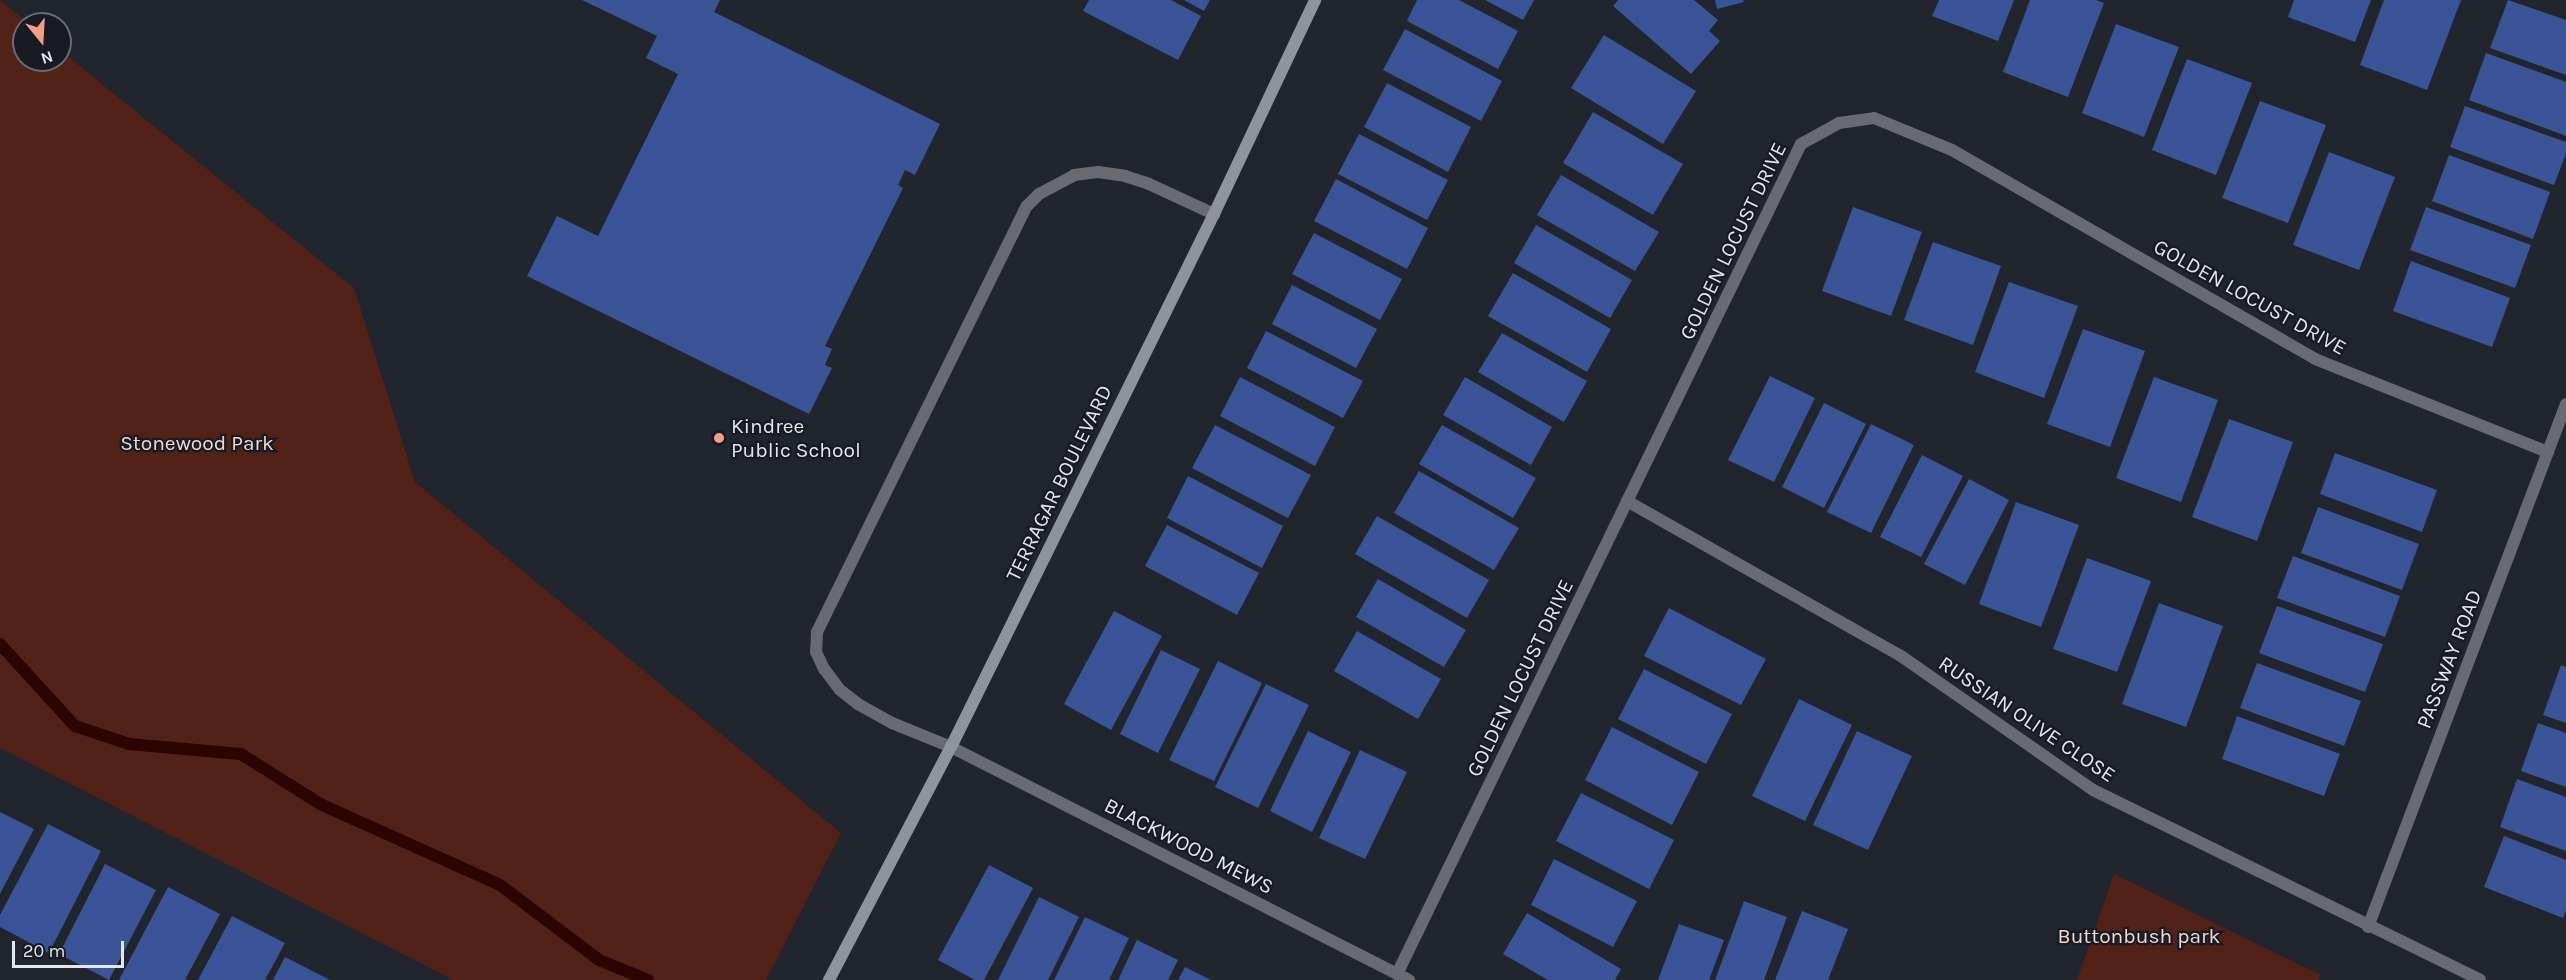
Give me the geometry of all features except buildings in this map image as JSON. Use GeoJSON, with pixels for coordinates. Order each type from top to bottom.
{"type":"FeatureCollection","features":[{"type":"Feature","properties":{"kind":"street","name":"TERRAGAR BOULEVARD"},"geometry":{"type":"LineString","coordinates":[[830,980],[951,747],[1214,214],[1315,0]]}},
{"type":"Feature","properties":{"kind":"street","name":"GOLDEN LOCUST DRIVE"},"geometry":{"type":"LineString","coordinates":[[1397,974],[1801,144],[1839,123],[1874,118],[1952,150],[2314,359],[2548,452]]}},
{"type":"Feature","properties":{"kind":"street","name":"BLACKWOOD MEWS"},"geometry":{"type":"LineString","coordinates":[[1214,214],[1149,184],[1125,176],[1098,172],[1074,176],[1039,194],[1028,206],[836,598],[816,632],[816,652],[824,669],[840,690],[858,704],[892,723],[951,747],[1409,980]]}},
{"type":"Feature","properties":{"kind":"street","name":"PASSWAY ROAD"},"geometry":{"type":"LineString","coordinates":[[2368,927],[2566,404]]}},
{"type":"Feature","properties":{"kind":"street","name":"RUSSIAN OLIVE CLOSE"},"geometry":{"type":"LineString","coordinates":[[1627,501],[1901,656],[2093,790],[2480,980]]}},
{"type":"Feature","properties":{"kind":"green space","name":"Stonewood Park"},"geometry":{"type":"Polygon","coordinates":[[[0,0],[14,12],[12,12],[12,72],[72,72],[72,60],[354,288],[415,482],[841,833],[766,980],[453,980],[0,748],[0,0]]]}},
{"type":"Feature","properties":{"kind":"green space","name":"Buttonbush park"},"geometry":{"type":"Polygon","coordinates":[[[2114,874],[2321,975],[2318,980],[2077,980],[2114,874]]]}},
{"type":"Feature","properties":{"kind":"waterway"},"geometry":{"type":"LineString","coordinates":[[0,644],[75,726],[129,744],[241,754],[320,804],[500,885],[599,960],[648,980]]}},
{"type":"Feature","properties":{"kind":"place","name":"Kindree Public School"},"geometry":{"type":"Point","coordinates":[719,438]}}]}
